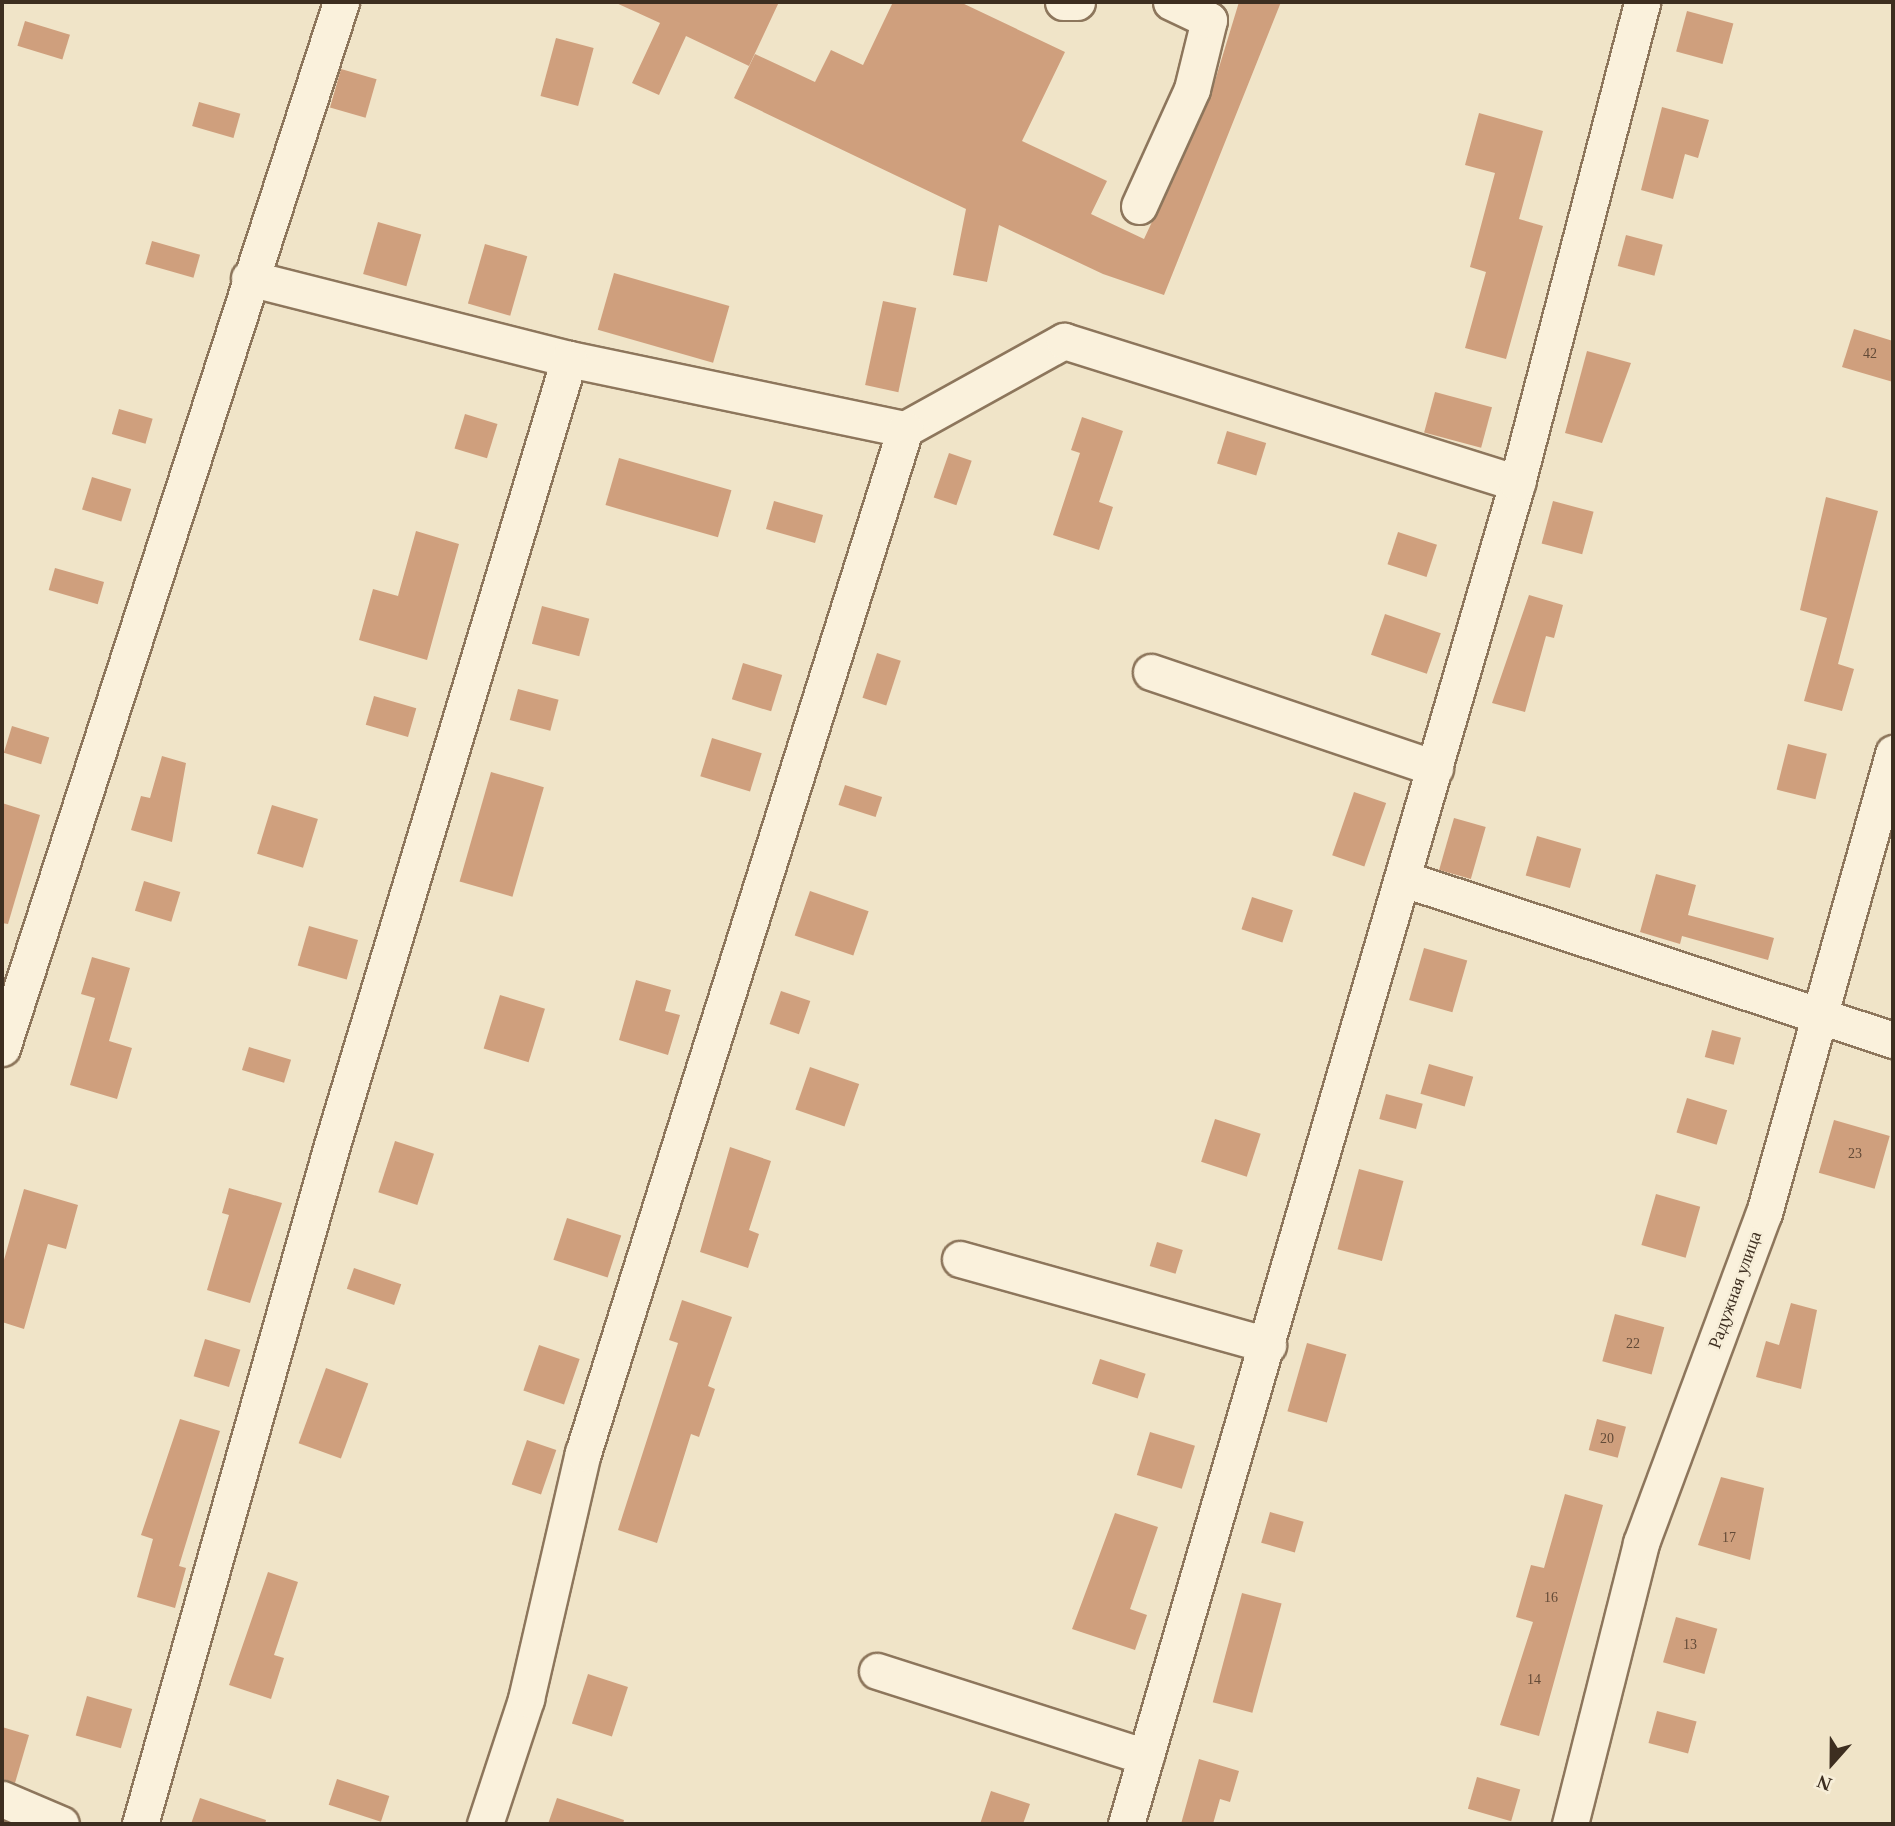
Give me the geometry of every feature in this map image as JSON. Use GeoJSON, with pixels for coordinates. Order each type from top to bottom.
{"type":"FeatureCollection","features":[{"type":"Feature","properties":{"kind":"street"},"geometry":{"type":"LineString","coordinates":[[2,1048],[249,278],[341,2]]}},
{"type":"Feature","properties":{"kind":"street"},"geometry":{"type":"LineString","coordinates":[[1063,2],[1077,2]]}},
{"type":"Feature","properties":{"kind":"street"},"geometry":{"type":"LineString","coordinates":[[1139,206],[1192,89],[1209,20],[1171,2]]}},
{"type":"Feature","properties":{"kind":"street"},"geometry":{"type":"LineString","coordinates":[[1126,1824],[1268,1345],[1517,483],[1642,2]]}},
{"type":"Feature","properties":{"kind":"street"},"geometry":{"type":"LineString","coordinates":[[249,278],[569,359],[905,429],[1065,341],[1517,483]]}},
{"type":"Feature","properties":{"kind":"street"},"geometry":{"type":"LineString","coordinates":[[140,1824],[332,1145],[569,359]]}},
{"type":"Feature","properties":{"kind":"street"},"geometry":{"type":"LineString","coordinates":[[485,1824],[526,1699],[583,1453],[905,429]]}},
{"type":"Feature","properties":{"kind":"street"},"geometry":{"type":"LineString","coordinates":[[1151,672],[1436,768]]}},
{"type":"Feature","properties":{"kind":"street","name":"Радужная улица"},"geometry":{"type":"LineString","coordinates":[[1570,1824],[1641,1543],[1763,1213],[1893,753]]}},
{"type":"Feature","properties":{"kind":"street"},"geometry":{"type":"LineString","coordinates":[[1404,878],[1893,1040]]}},
{"type":"Feature","properties":{"kind":"street"},"geometry":{"type":"LineString","coordinates":[[960,1259],[1268,1345]]}},
{"type":"Feature","properties":{"kind":"street"},"geometry":{"type":"LineString","coordinates":[[877,1671],[1146,1757]]}},
{"type":"Feature","properties":{"kind":"street"},"geometry":{"type":"LineString","coordinates":[[2,1799],[61,1824]]}},
{"type":"Feature","properties":{"kind":"building"},"geometry":{"type":"Polygon","coordinates":[[[614,2],[779,2],[749,66],[686,36],[659,95],[632,83],[660,23],[614,2]]]}},
{"type":"Feature","properties":{"kind":"building"},"geometry":{"type":"Polygon","coordinates":[[[893,2],[960,2],[1065,52],[1022,141],[1107,181],[1091,214],[1144,239],[1210,97],[1239,2],[1281,2],[1164,295],[1103,274],[999,225],[987,282],[953,275],[966,209],[734,98],[755,54],[815,82],[831,50],[863,65],[893,2]]]}},
{"type":"Feature","properties":{"kind":"building"},"geometry":{"type":"Polygon","coordinates":[[[1687,11],[1733,23],[1722,64],[1676,52],[1687,11]]]}},
{"type":"Feature","properties":{"kind":"building"},"geometry":{"type":"Polygon","coordinates":[[[25,21],[70,35],[62,60],[17,46],[25,21]]]}},
{"type":"Feature","properties":{"kind":"building"},"geometry":{"type":"Polygon","coordinates":[[[556,38],[594,48],[578,106],[540,96],[556,38]]]}},
{"type":"Feature","properties":{"kind":"building"},"geometry":{"type":"Polygon","coordinates":[[[341,69],[377,79],[366,118],[330,107],[341,69]]]}},
{"type":"Feature","properties":{"kind":"building"},"geometry":{"type":"Polygon","coordinates":[[[199,102],[240,114],[233,138],[192,126],[199,102]]]}},
{"type":"Feature","properties":{"kind":"building"},"geometry":{"type":"Polygon","coordinates":[[[1662,107],[1709,120],[1698,158],[1685,154],[1673,199],[1641,190],[1662,107]]]}},
{"type":"Feature","properties":{"kind":"building"},"geometry":{"type":"Polygon","coordinates":[[[1479,113],[1543,131],[1519,219],[1543,226],[1506,359],[1465,348],[1486,272],[1470,267],[1495,173],[1465,165],[1479,113]]]}},
{"type":"Feature","properties":{"kind":"building"},"geometry":{"type":"Polygon","coordinates":[[[378,222],[421,234],[406,286],[363,274],[378,222]]]}},
{"type":"Feature","properties":{"kind":"building"},"geometry":{"type":"Polygon","coordinates":[[[1626,235],[1663,245],[1654,276],[1618,266],[1626,235]]]}},
{"type":"Feature","properties":{"kind":"building"},"geometry":{"type":"Polygon","coordinates":[[[152,241],[200,255],[193,278],[145,264],[152,241]]]}},
{"type":"Feature","properties":{"kind":"building"},"geometry":{"type":"Polygon","coordinates":[[[485,244],[527,256],[510,316],[468,304],[485,244]]]}},
{"type":"Feature","properties":{"kind":"building"},"geometry":{"type":"Polygon","coordinates":[[[614,273],[729,306],[713,363],[598,330],[614,273]]]}},
{"type":"Feature","properties":{"kind":"building"},"geometry":{"type":"Polygon","coordinates":[[[883,301],[916,308],[898,392],[865,385],[883,301]]]}},
{"type":"Feature","properties":{"kind":"building"},"geometry":{"type":"Polygon","coordinates":[[[1854,329],[1893,341],[1893,382],[1842,367],[1854,329]]]}},
{"type":"Feature","properties":{"kind":"building"},"geometry":{"type":"Polygon","coordinates":[[[1587,351],[1631,363],[1602,443],[1565,433],[1587,351]]]}},
{"type":"Feature","properties":{"kind":"building"},"geometry":{"type":"Polygon","coordinates":[[[1435,392],[1492,407],[1481,448],[1424,433],[1435,392]]]}},
{"type":"Feature","properties":{"kind":"building"},"geometry":{"type":"Polygon","coordinates":[[[119,409],[153,419],[145,444],[112,434],[119,409]]]}},
{"type":"Feature","properties":{"kind":"building"},"geometry":{"type":"Polygon","coordinates":[[[465,414],[498,424],[487,458],[454,448],[465,414]]]}},
{"type":"Feature","properties":{"kind":"building"},"geometry":{"type":"Polygon","coordinates":[[[1082,417],[1123,431],[1099,502],[1113,507],[1099,550],[1053,535],[1080,453],[1071,450],[1082,417]]]}},
{"type":"Feature","properties":{"kind":"building"},"geometry":{"type":"Polygon","coordinates":[[[1227,431],[1266,443],[1256,476],[1217,464],[1227,431]]]}},
{"type":"Feature","properties":{"kind":"building"},"geometry":{"type":"Polygon","coordinates":[[[949,453],[972,461],[956,505],[934,497],[949,453]]]}},
{"type":"Feature","properties":{"kind":"building"},"geometry":{"type":"Polygon","coordinates":[[[619,458],[731,490],[718,537],[605,505],[619,458]]]}},
{"type":"Feature","properties":{"kind":"building"},"geometry":{"type":"Polygon","coordinates":[[[92,477],[131,489],[121,522],[82,510],[92,477]]]}},
{"type":"Feature","properties":{"kind":"building"},"geometry":{"type":"Polygon","coordinates":[[[1826,497],[1878,511],[1838,664],[1854,669],[1842,711],[1804,701],[1827,618],[1800,610],[1826,497]]]}},
{"type":"Feature","properties":{"kind":"building"},"geometry":{"type":"Polygon","coordinates":[[[774,501],[823,515],[815,543],[766,529],[774,501]]]}},
{"type":"Feature","properties":{"kind":"building"},"geometry":{"type":"Polygon","coordinates":[[[1553,501],[1594,512],[1582,554],[1542,544],[1553,501]]]}},
{"type":"Feature","properties":{"kind":"building"},"geometry":{"type":"Polygon","coordinates":[[[416,531],[459,544],[427,660],[359,640],[373,589],[398,596],[416,531]]]}},
{"type":"Feature","properties":{"kind":"building"},"geometry":{"type":"Polygon","coordinates":[[[1398,532],[1437,545],[1426,577],[1387,564],[1398,532]]]}},
{"type":"Feature","properties":{"kind":"building"},"geometry":{"type":"Polygon","coordinates":[[[55,568],[104,582],[98,604],[49,590],[55,568]]]}},
{"type":"Feature","properties":{"kind":"building"},"geometry":{"type":"Polygon","coordinates":[[[1529,595],[1563,605],[1554,638],[1546,636],[1525,712],[1492,703],[1529,595]]]}},
{"type":"Feature","properties":{"kind":"building"},"geometry":{"type":"Polygon","coordinates":[[[542,606],[589,619],[579,656],[532,644],[542,606]]]}},
{"type":"Feature","properties":{"kind":"building"},"geometry":{"type":"Polygon","coordinates":[[[1385,614],[1441,633],[1427,674],[1371,655],[1385,614]]]}},
{"type":"Feature","properties":{"kind":"building"},"geometry":{"type":"Polygon","coordinates":[[[877,653],[901,661],[886,705],[862,698],[877,653]]]}},
{"type":"Feature","properties":{"kind":"building"},"geometry":{"type":"Polygon","coordinates":[[[743,663],[782,675],[771,711],[732,699],[743,663]]]}},
{"type":"Feature","properties":{"kind":"building"},"geometry":{"type":"Polygon","coordinates":[[[518,689],[559,700],[550,731],[510,720],[518,689]]]}},
{"type":"Feature","properties":{"kind":"building"},"geometry":{"type":"Polygon","coordinates":[[[374,696],[416,708],[408,737],[366,725],[374,696]]]}},
{"type":"Feature","properties":{"kind":"building"},"geometry":{"type":"Polygon","coordinates":[[[12,726],[49,737],[41,764],[4,753],[12,726]]]}},
{"type":"Feature","properties":{"kind":"building"},"geometry":{"type":"Polygon","coordinates":[[[712,738],[762,753],[750,791],[700,776],[712,738]]]}},
{"type":"Feature","properties":{"kind":"building"},"geometry":{"type":"Polygon","coordinates":[[[1788,744],[1827,754],[1815,799],[1777,790],[1788,744]]]}},
{"type":"Feature","properties":{"kind":"building"},"geometry":{"type":"Polygon","coordinates":[[[162,756],[186,763],[172,842],[131,830],[141,796],[150,798],[162,756]]]}},
{"type":"Feature","properties":{"kind":"building"},"geometry":{"type":"Polygon","coordinates":[[[491,772],[544,787],[512,897],[460,882],[491,772]]]}},
{"type":"Feature","properties":{"kind":"building"},"geometry":{"type":"Polygon","coordinates":[[[845,785],[882,797],[876,817],[839,805],[845,785]]]}},
{"type":"Feature","properties":{"kind":"building"},"geometry":{"type":"Polygon","coordinates":[[[1354,792],[1386,803],[1364,866],[1332,855],[1354,792]]]}},
{"type":"Feature","properties":{"kind":"building"},"geometry":{"type":"Polygon","coordinates":[[[2,803],[40,815],[8,924],[2,923],[2,803]]]}},
{"type":"Feature","properties":{"kind":"building"},"geometry":{"type":"Polygon","coordinates":[[[272,805],[318,819],[303,868],[257,854],[272,805]]]}},
{"type":"Feature","properties":{"kind":"building"},"geometry":{"type":"Polygon","coordinates":[[[1454,818],[1486,827],[1471,879],[1439,870],[1454,818]]]}},
{"type":"Feature","properties":{"kind":"building"},"geometry":{"type":"Polygon","coordinates":[[[1537,836],[1581,849],[1570,888],[1526,875],[1537,836]]]}},
{"type":"Feature","properties":{"kind":"building"},"geometry":{"type":"Polygon","coordinates":[[[1656,874],[1696,885],[1688,915],[1774,938],[1768,960],[1682,936],[1680,944],[1640,932],[1656,874]]]}},
{"type":"Feature","properties":{"kind":"building"},"geometry":{"type":"Polygon","coordinates":[[[144,881],[180,892],[171,922],[135,911],[144,881]]]}},
{"type":"Feature","properties":{"kind":"building"},"geometry":{"type":"Polygon","coordinates":[[[810,891],[869,911],[853,956],[795,935],[810,891]]]}},
{"type":"Feature","properties":{"kind":"building"},"geometry":{"type":"Polygon","coordinates":[[[1252,897],[1293,910],[1282,943],[1241,929],[1252,897]]]}},
{"type":"Feature","properties":{"kind":"building"},"geometry":{"type":"Polygon","coordinates":[[[309,926],[358,940],[347,979],[298,965],[309,926]]]}},
{"type":"Feature","properties":{"kind":"building"},"geometry":{"type":"Polygon","coordinates":[[[1424,948],[1467,960],[1452,1012],[1409,1000],[1424,948]]]}},
{"type":"Feature","properties":{"kind":"building"},"geometry":{"type":"Polygon","coordinates":[[[92,957],[130,968],[109,1041],[132,1048],[117,1099],[70,1085],[95,998],[81,994],[92,957]]]}},
{"type":"Feature","properties":{"kind":"building"},"geometry":{"type":"Polygon","coordinates":[[[636,980],[671,990],[665,1011],[680,1015],[668,1055],[619,1040],[636,980]]]}},
{"type":"Feature","properties":{"kind":"building"},"geometry":{"type":"Polygon","coordinates":[[[781,991],[810,1001],[799,1034],[770,1024],[781,991]]]}},
{"type":"Feature","properties":{"kind":"building"},"geometry":{"type":"Polygon","coordinates":[[[500,995],[545,1009],[529,1062],[484,1049],[500,995]]]}},
{"type":"Feature","properties":{"kind":"building"},"geometry":{"type":"Polygon","coordinates":[[[1712,1030],[1741,1038],[1734,1065],[1705,1057],[1712,1030]]]}},
{"type":"Feature","properties":{"kind":"building"},"geometry":{"type":"Polygon","coordinates":[[[249,1047],[291,1060],[284,1083],[242,1070],[249,1047]]]}},
{"type":"Feature","properties":{"kind":"building"},"geometry":{"type":"Polygon","coordinates":[[[1429,1064],[1473,1077],[1465,1106],[1420,1094],[1429,1064]]]}},
{"type":"Feature","properties":{"kind":"building"},"geometry":{"type":"Polygon","coordinates":[[[810,1067],[859,1084],[845,1126],[795,1110],[810,1067]]]}},
{"type":"Feature","properties":{"kind":"building"},"geometry":{"type":"Polygon","coordinates":[[[1386,1094],[1423,1104],[1416,1129],[1379,1119],[1386,1094]]]}},
{"type":"Feature","properties":{"kind":"building"},"geometry":{"type":"Polygon","coordinates":[[[1687,1098],[1727,1110],[1717,1145],[1676,1132],[1687,1098]]]}},
{"type":"Feature","properties":{"kind":"building"},"geometry":{"type":"Polygon","coordinates":[[[1215,1119],[1261,1134],[1247,1177],[1201,1162],[1215,1119]]]}},
{"type":"Feature","properties":{"kind":"building"},"geometry":{"type":"Polygon","coordinates":[[[1834,1120],[1890,1136],[1875,1189],[1819,1173],[1834,1120]]]}},
{"type":"Feature","properties":{"kind":"building"},"geometry":{"type":"Polygon","coordinates":[[[395,1141],[434,1154],[417,1205],[378,1192],[395,1141]]]}},
{"type":"Feature","properties":{"kind":"building"},"geometry":{"type":"Polygon","coordinates":[[[730,1147],[771,1161],[749,1230],[759,1234],[748,1268],[700,1252],[730,1147]]]}},
{"type":"Feature","properties":{"kind":"building"},"geometry":{"type":"Polygon","coordinates":[[[1359,1169],[1403,1181],[1382,1261],[1338,1249],[1359,1169]]]}},
{"type":"Feature","properties":{"kind":"building"},"geometry":{"type":"Polygon","coordinates":[[[229,1188],[282,1203],[250,1303],[207,1290],[229,1215],[222,1213],[229,1188]]]}},
{"type":"Feature","properties":{"kind":"building"},"geometry":{"type":"Polygon","coordinates":[[[24,1189],[78,1205],[66,1249],[48,1244],[24,1329],[2,1322],[2,1267],[24,1189]]]}},
{"type":"Feature","properties":{"kind":"building"},"geometry":{"type":"Polygon","coordinates":[[[1656,1194],[1700,1207],[1686,1258],[1641,1245],[1656,1194]]]}},
{"type":"Feature","properties":{"kind":"building"},"geometry":{"type":"Polygon","coordinates":[[[567,1218],[621,1236],[608,1277],[553,1260],[567,1218]]]}},
{"type":"Feature","properties":{"kind":"building"},"geometry":{"type":"Polygon","coordinates":[[[1157,1242],[1183,1250],[1176,1274],[1150,1266],[1157,1242]]]}},
{"type":"Feature","properties":{"kind":"building"},"geometry":{"type":"Polygon","coordinates":[[[354,1268],[401,1284],[394,1305],[347,1289],[354,1268]]]}},
{"type":"Feature","properties":{"kind":"building"},"geometry":{"type":"Polygon","coordinates":[[[682,1300],[732,1317],[708,1386],[715,1389],[699,1437],[691,1434],[657,1543],[618,1530],[678,1343],[669,1340],[682,1300]]]}},
{"type":"Feature","properties":{"kind":"building"},"geometry":{"type":"Polygon","coordinates":[[[1791,1303],[1817,1310],[1801,1389],[1756,1377],[1766,1341],[1779,1345],[1791,1303]]]}},
{"type":"Feature","properties":{"kind":"building"},"geometry":{"type":"Polygon","coordinates":[[[1615,1314],[1664,1327],[1652,1375],[1602,1361],[1615,1314]]]}},
{"type":"Feature","properties":{"kind":"building"},"geometry":{"type":"Polygon","coordinates":[[[205,1339],[240,1350],[229,1387],[194,1376],[205,1339]]]}},
{"type":"Feature","properties":{"kind":"building"},"geometry":{"type":"Polygon","coordinates":[[[1307,1343],[1346,1354],[1327,1423],[1287,1411],[1307,1343]]]}},
{"type":"Feature","properties":{"kind":"building"},"geometry":{"type":"Polygon","coordinates":[[[539,1345],[580,1359],[564,1404],[523,1390],[539,1345]]]}},
{"type":"Feature","properties":{"kind":"building"},"geometry":{"type":"Polygon","coordinates":[[[1100,1359],[1146,1374],[1138,1399],[1092,1384],[1100,1359]]]}},
{"type":"Feature","properties":{"kind":"building"},"geometry":{"type":"Polygon","coordinates":[[[326,1368],[368,1383],[341,1459],[299,1443],[326,1368]]]}},
{"type":"Feature","properties":{"kind":"building"},"geometry":{"type":"Polygon","coordinates":[[[180,1419],[220,1431],[179,1566],[186,1568],[175,1608],[137,1597],[153,1539],[141,1535],[180,1419]]]}},
{"type":"Feature","properties":{"kind":"building"},"geometry":{"type":"Polygon","coordinates":[[[1597,1419],[1626,1427],[1618,1458],[1589,1450],[1597,1419]]]}},
{"type":"Feature","properties":{"kind":"building"},"geometry":{"type":"Polygon","coordinates":[[[1150,1432],[1195,1446],[1182,1489],[1137,1475],[1150,1432]]]}},
{"type":"Feature","properties":{"kind":"building"},"geometry":{"type":"Polygon","coordinates":[[[527,1440],[556,1450],[541,1495],[512,1484],[527,1440]]]}},
{"type":"Feature","properties":{"kind":"building"},"geometry":{"type":"Polygon","coordinates":[[[1721,1477],[1764,1488],[1750,1560],[1698,1545],[1721,1477]]]}},
{"type":"Feature","properties":{"kind":"building"},"geometry":{"type":"Polygon","coordinates":[[[1565,1494],[1603,1505],[1539,1736],[1500,1725],[1533,1622],[1516,1617],[1531,1565],[1544,1568],[1565,1494]]]}},
{"type":"Feature","properties":{"kind":"building"},"geometry":{"type":"Polygon","coordinates":[[[1270,1512],[1304,1522],[1295,1552],[1261,1543],[1270,1512]]]}},
{"type":"Feature","properties":{"kind":"building"},"geometry":{"type":"Polygon","coordinates":[[[1115,1513],[1158,1527],[1130,1609],[1147,1615],[1135,1650],[1072,1629],[1115,1513]]]}},
{"type":"Feature","properties":{"kind":"building"},"geometry":{"type":"Polygon","coordinates":[[[268,1572],[298,1582],[274,1655],[284,1658],[271,1699],[229,1685],[268,1572]]]}},
{"type":"Feature","properties":{"kind":"building"},"geometry":{"type":"Polygon","coordinates":[[[1242,1593],[1282,1604],[1252,1713],[1213,1702],[1242,1593]]]}},
{"type":"Feature","properties":{"kind":"building"},"geometry":{"type":"Polygon","coordinates":[[[1676,1617],[1717,1629],[1704,1674],[1663,1662],[1676,1617]]]}},
{"type":"Feature","properties":{"kind":"building"},"geometry":{"type":"Polygon","coordinates":[[[588,1674],[628,1687],[612,1736],[572,1723],[588,1674]]]}},
{"type":"Feature","properties":{"kind":"building"},"geometry":{"type":"Polygon","coordinates":[[[87,1696],[132,1709],[121,1748],[76,1735],[87,1696]]]}},
{"type":"Feature","properties":{"kind":"building"},"geometry":{"type":"Polygon","coordinates":[[[1657,1711],[1697,1722],[1688,1753],[1648,1743],[1657,1711]]]}},
{"type":"Feature","properties":{"kind":"building"},"geometry":{"type":"Polygon","coordinates":[[[2,1727],[29,1735],[15,1783],[2,1779],[2,1727]]]}},
{"type":"Feature","properties":{"kind":"building"},"geometry":{"type":"Polygon","coordinates":[[[1199,1759],[1239,1771],[1230,1802],[1220,1799],[1213,1824],[1181,1824],[1199,1759]]]}},
{"type":"Feature","properties":{"kind":"building"},"geometry":{"type":"Polygon","coordinates":[[[1477,1777],[1520,1789],[1511,1821],[1468,1809],[1477,1777]]]}},
{"type":"Feature","properties":{"kind":"building"},"geometry":{"type":"Polygon","coordinates":[[[337,1779],[389,1796],[381,1822],[329,1805],[337,1779]]]}},
{"type":"Feature","properties":{"kind":"building"},"geometry":{"type":"Polygon","coordinates":[[[991,1791],[1030,1804],[1023,1824],[980,1824],[991,1791]]]}},
{"type":"Feature","properties":{"kind":"building"},"geometry":{"type":"Polygon","coordinates":[[[200,1798],[266,1820],[265,1824],[191,1824],[200,1798]]]}},
{"type":"Feature","properties":{"kind":"building"},"geometry":{"type":"Polygon","coordinates":[[[557,1798],[624,1820],[623,1824],[548,1824],[557,1798]]]}}]}
